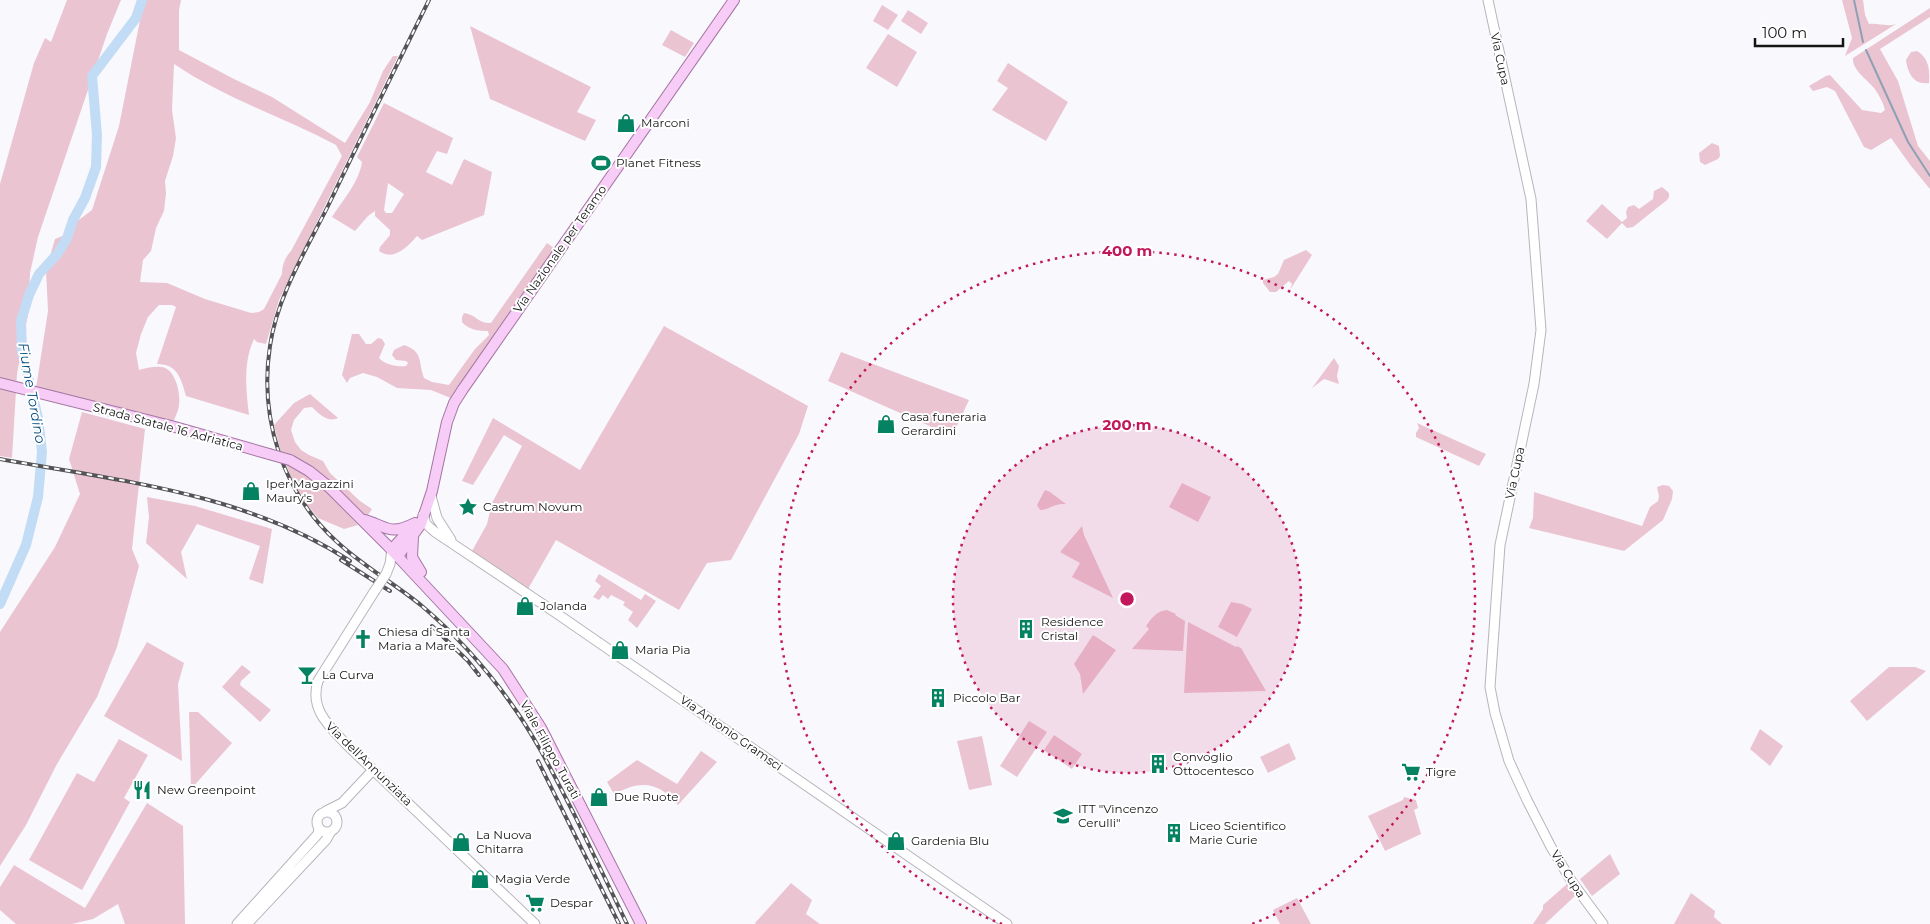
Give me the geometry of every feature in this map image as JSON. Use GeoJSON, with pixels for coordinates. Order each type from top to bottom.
{"type":"FeatureCollection","features":[{"type":"Feature","properties":{"kind":"main road","name":"Via Nazionale per Teramo"},"geometry":{"type":"LineString","coordinates":[[395,552],[419,519],[431,496],[447,422],[454,403],[734,0]]}},
{"type":"Feature","properties":{"kind":"main road","name":"Strada Statale 16 Adriatica"},"geometry":{"type":"LineString","coordinates":[[0,383],[150,421],[290,460],[309,471],[328,487]]}},
{"type":"Feature","properties":{"kind":"main road","name":"Viale Filippo Turati"},"geometry":{"type":"LineString","coordinates":[[328,487],[395,552],[503,669],[541,728],[641,924]]}},
{"type":"Feature","properties":{"kind":"main road"},"geometry":{"type":"LineString","coordinates":[[361,519],[390,530],[407,527],[419,519]]}},
{"type":"Feature","properties":{"kind":"main road","name":"Via Nazionale per Teramo"},"geometry":{"type":"LineString","coordinates":[[395,552],[413,536],[421,524],[419,519]]}},
{"type":"Feature","properties":{"kind":"main road","name":"Via Nazionale per Teramo"},"geometry":{"type":"LineString","coordinates":[[413,536],[412,557],[418,569],[425,577],[427,588]]}},
{"type":"Feature","properties":{"kind":"street","name":"Via Cupa"},"geometry":{"type":"LineString","coordinates":[[1488,0],[1531,199],[1541,330],[1534,384],[1500,545],[1490,687],[1495,713],[1509,761],[1527,800],[1559,861],[1603,924]]}},
{"type":"Feature","properties":{"kind":"street"},"geometry":{"type":"LineString","coordinates":[[413,536],[437,528],[431,496]]}},
{"type":"Feature","properties":{"kind":"street","name":"Via Antonio Gramsci"},"geometry":{"type":"LineString","coordinates":[[419,519],[437,528],[454,544],[1007,924]]}},
{"type":"Feature","properties":{"kind":"street","name":"Via dell'Annunziata"},"geometry":{"type":"LineString","coordinates":[[395,552],[386,574],[324,672],[316,690],[316,702],[321,718],[535,924]]}},
{"type":"Feature","properties":{"kind":"street"},"geometry":{"type":"LineString","coordinates":[[247,924],[318,834],[318,818],[321,813],[342,803],[373,770]]}},
{"type":"Feature","properties":{"kind":"street"},"geometry":{"type":"LineString","coordinates":[[319,828],[325,832],[337,827],[342,803]]}},
{"type":"Feature","properties":{"kind":"street"},"geometry":{"type":"LineString","coordinates":[[326,811],[335,814],[338,820]]}},
{"type":"Feature","properties":{"kind":"street"},"geometry":{"type":"LineString","coordinates":[[237,924],[326,840],[331,831]]}},
{"type":"Feature","properties":{"kind":"shaded area"},"geometry":{"type":"Polygon","coordinates":[[[67,0],[121,0],[107,34],[38,237],[30,273],[28,314],[17,374],[12,458],[0,456],[0,184],[34,63],[45,38],[51,42],[67,0]]]}},
{"type":"Feature","properties":{"kind":"shaded area"},"geometry":{"type":"Polygon","coordinates":[[[144,0],[181,0],[179,10],[179,50],[272,97],[345,143],[370,102],[383,71],[393,56],[398,56],[279,300],[266,344],[257,342],[254,339],[247,367],[246,386],[249,415],[186,396],[178,374],[170,367],[157,364],[176,307],[172,305],[159,305],[148,317],[136,353],[139,370],[162,367],[167,369],[174,377],[179,399],[173,423],[36,388],[48,311],[46,270],[55,239],[73,232],[76,222],[92,210],[119,126],[144,0]],[[174,64],[172,110],[176,138],[173,156],[165,181],[164,211],[156,228],[151,251],[143,260],[140,282],[167,283],[205,299],[251,313],[259,312],[264,309],[282,274],[283,264],[342,156],[336,145],[233,97],[174,64]]]}},
{"type":"Feature","properties":{"kind":"shaded area"},"geometry":{"type":"Polygon","coordinates":[[[1842,0],[1863,0],[1865,15],[1869,24],[1896,24],[1845,56],[1852,38],[1842,0]]]}},
{"type":"Feature","properties":{"kind":"shaded area"},"geometry":{"type":"Polygon","coordinates":[[[882,5],[898,15],[888,30],[873,21],[882,5]]]}},
{"type":"Feature","properties":{"kind":"shaded area"},"geometry":{"type":"Polygon","coordinates":[[[1930,8],[1930,17],[1880,49],[1898,81],[1918,146],[1930,161],[1930,189],[1891,138],[1871,150],[1864,147],[1835,91],[1827,87],[1813,91],[1809,86],[1830,75],[1862,110],[1881,113],[1885,110],[1881,99],[1874,88],[1857,70],[1853,58],[1930,8]]]}},
{"type":"Feature","properties":{"kind":"shaded area"},"geometry":{"type":"Polygon","coordinates":[[[908,10],[928,23],[921,34],[901,21],[908,10]]]}},
{"type":"Feature","properties":{"kind":"shaded area"},"geometry":{"type":"Polygon","coordinates":[[[470,26],[591,87],[577,112],[596,120],[585,141],[490,99],[470,26]]]}},
{"type":"Feature","properties":{"kind":"shaded area"},"geometry":{"type":"Polygon","coordinates":[[[671,30],[694,43],[685,57],[662,45],[671,30]]]}},
{"type":"Feature","properties":{"kind":"shaded area"},"geometry":{"type":"Polygon","coordinates":[[[888,34],[917,52],[897,87],[866,68],[888,34]]]}},
{"type":"Feature","properties":{"kind":"shaded area"},"geometry":{"type":"Polygon","coordinates":[[[1917,51],[1924,57],[1928,65],[1929,83],[1919,82],[1913,78],[1908,70],[1906,60],[1911,52],[1917,51]]]}},
{"type":"Feature","properties":{"kind":"shaded area"},"geometry":{"type":"Polygon","coordinates":[[[1008,63],[1068,102],[1046,141],[992,110],[1008,88],[997,81],[1008,63]]]}},
{"type":"Feature","properties":{"kind":"shaded area"},"geometry":{"type":"Polygon","coordinates":[[[384,103],[453,138],[447,154],[437,151],[426,172],[452,185],[464,159],[492,172],[484,215],[422,240],[417,236],[395,254],[385,254],[379,251],[390,235],[390,230],[375,216],[375,211],[355,231],[332,217],[358,177],[362,162],[357,157],[384,103]],[[388,183],[384,210],[386,213],[392,213],[404,194],[388,183]]]}},
{"type":"Feature","properties":{"kind":"shaded area"},"geometry":{"type":"Polygon","coordinates":[[[1712,143],[1719,146],[1720,156],[1718,159],[1705,165],[1700,162],[1699,153],[1712,143]]]}},
{"type":"Feature","properties":{"kind":"shaded area"},"geometry":{"type":"Polygon","coordinates":[[[1662,187],[1669,193],[1667,200],[1633,227],[1627,228],[1622,223],[1607,239],[1586,221],[1602,204],[1622,222],[1627,218],[1626,212],[1628,207],[1634,205],[1639,209],[1653,199],[1654,191],[1662,187]]]}},
{"type":"Feature","properties":{"kind":"shaded area"},"geometry":{"type":"Polygon","coordinates":[[[547,243],[558,251],[453,399],[431,390],[397,388],[377,377],[363,373],[350,378],[347,383],[342,375],[352,334],[359,334],[366,344],[371,344],[378,338],[382,339],[385,344],[379,358],[392,365],[406,366],[408,363],[406,361],[396,360],[392,355],[394,350],[404,345],[410,348],[418,354],[424,378],[432,382],[449,385],[475,349],[489,335],[488,331],[474,330],[465,325],[462,322],[464,313],[483,322],[491,323],[547,243]]]}},
{"type":"Feature","properties":{"kind":"shaded area"},"geometry":{"type":"Polygon","coordinates":[[[1306,250],[1312,255],[1290,290],[1292,284],[1289,281],[1276,292],[1270,292],[1263,283],[1263,280],[1278,274],[1284,260],[1306,250]]]}},
{"type":"Feature","properties":{"kind":"shaded area"},"geometry":{"type":"Polygon","coordinates":[[[664,326],[808,406],[799,434],[731,560],[707,563],[679,610],[556,540],[528,589],[472,551],[487,524],[492,503],[522,446],[504,435],[473,485],[462,481],[493,418],[580,470],[664,326]]]}},
{"type":"Feature","properties":{"kind":"shaded area"},"geometry":{"type":"Polygon","coordinates":[[[841,352],[969,400],[952,436],[828,381],[841,352]]]}},
{"type":"Feature","properties":{"kind":"shaded area"},"geometry":{"type":"Polygon","coordinates":[[[1334,358],[1339,366],[1337,376],[1339,384],[1324,379],[1312,388],[1334,358]]]}},
{"type":"Feature","properties":{"kind":"shaded area"},"geometry":{"type":"Polygon","coordinates":[[[310,394],[338,418],[327,419],[312,407],[304,408],[294,420],[291,430],[295,442],[301,450],[323,461],[330,473],[360,501],[372,509],[368,515],[362,515],[281,453],[274,425],[294,403],[310,394]]]}},
{"type":"Feature","properties":{"kind":"shaded area"},"geometry":{"type":"Polygon","coordinates":[[[82,412],[145,429],[132,549],[139,566],[117,647],[97,697],[57,764],[26,825],[0,866],[0,632],[55,547],[80,494],[69,459],[82,412]]]}},
{"type":"Feature","properties":{"kind":"shaded area"},"geometry":{"type":"Polygon","coordinates":[[[1417,423],[1486,454],[1479,466],[1416,437],[1419,428],[1417,423]]]}},
{"type":"Feature","properties":{"kind":"shaded area"},"geometry":{"type":"Polygon","coordinates":[[[286,464],[305,471],[315,479],[358,525],[344,529],[318,518],[294,485],[286,464]]]}},
{"type":"Feature","properties":{"kind":"shaded area"},"geometry":{"type":"Polygon","coordinates":[[[1182,483],[1211,497],[1198,522],[1169,507],[1182,483]]]}},
{"type":"Feature","properties":{"kind":"shaded area"},"geometry":{"type":"Polygon","coordinates":[[[1669,486],[1673,491],[1672,499],[1663,520],[1624,551],[1529,528],[1533,518],[1534,492],[1642,526],[1650,507],[1658,501],[1657,487],[1669,486]]]}},
{"type":"Feature","properties":{"kind":"shaded area"},"geometry":{"type":"Polygon","coordinates":[[[1045,490],[1066,504],[1040,510],[1037,505],[1045,490]]]}},
{"type":"Feature","properties":{"kind":"shaded area"},"geometry":{"type":"Polygon","coordinates":[[[147,497],[195,506],[272,529],[263,584],[249,579],[260,546],[197,524],[181,552],[187,579],[146,543],[149,517],[147,497]]]}},
{"type":"Feature","properties":{"kind":"shaded area"},"geometry":{"type":"Polygon","coordinates":[[[1082,526],[1084,535],[1113,598],[1072,577],[1080,563],[1060,552],[1082,526]]]}},
{"type":"Feature","properties":{"kind":"shaded area"},"geometry":{"type":"Polygon","coordinates":[[[599,574],[641,600],[645,594],[656,601],[637,628],[628,620],[633,612],[623,605],[625,602],[611,595],[608,599],[603,595],[599,600],[593,597],[601,586],[595,581],[599,574]]]}},
{"type":"Feature","properties":{"kind":"shaded area"},"geometry":{"type":"Polygon","coordinates":[[[1231,602],[1242,604],[1252,609],[1237,637],[1218,627],[1231,602]]]}},
{"type":"Feature","properties":{"kind":"shaded area"},"geometry":{"type":"Polygon","coordinates":[[[1167,610],[1185,621],[1183,651],[1132,649],[1149,629],[1146,626],[1152,618],[1157,613],[1167,610]]]}},
{"type":"Feature","properties":{"kind":"shaded area"},"geometry":{"type":"Polygon","coordinates":[[[1188,622],[1241,648],[1266,691],[1184,693],[1188,622]]]}},
{"type":"Feature","properties":{"kind":"shaded area"},"geometry":{"type":"Polygon","coordinates":[[[1093,635],[1116,650],[1083,694],[1080,674],[1074,664],[1093,635]]]}},
{"type":"Feature","properties":{"kind":"shaded area"},"geometry":{"type":"Polygon","coordinates":[[[147,642],[184,663],[178,684],[182,761],[104,716],[147,642]]]}},
{"type":"Feature","properties":{"kind":"shaded area"},"geometry":{"type":"Polygon","coordinates":[[[242,665],[251,672],[241,681],[240,685],[271,710],[260,722],[222,687],[242,665]]]}},
{"type":"Feature","properties":{"kind":"shaded area"},"geometry":{"type":"Polygon","coordinates":[[[1889,667],[1915,667],[1926,671],[1867,721],[1850,701],[1889,667]]]}},
{"type":"Feature","properties":{"kind":"shaded area"},"geometry":{"type":"Polygon","coordinates":[[[189,712],[198,712],[232,743],[191,789],[189,712]]]}},
{"type":"Feature","properties":{"kind":"shaded area"},"geometry":{"type":"Polygon","coordinates":[[[1029,721],[1047,732],[1017,777],[1000,766],[1029,721]]]}},
{"type":"Feature","properties":{"kind":"shaded area"},"geometry":{"type":"Polygon","coordinates":[[[1760,729],[1783,746],[1770,766],[1750,749],[1760,729]]]}},
{"type":"Feature","properties":{"kind":"shaded area"},"geometry":{"type":"Polygon","coordinates":[[[1054,735],[1082,754],[1072,769],[1044,750],[1054,735]]]}},
{"type":"Feature","properties":{"kind":"shaded area"},"geometry":{"type":"Polygon","coordinates":[[[982,736],[992,785],[969,790],[957,741],[982,736]]]}},
{"type":"Feature","properties":{"kind":"shaded area"},"geometry":{"type":"Polygon","coordinates":[[[119,739],[148,755],[124,798],[130,802],[82,890],[29,860],[77,773],[94,782],[119,739]]]}},
{"type":"Feature","properties":{"kind":"shaded area"},"geometry":{"type":"Polygon","coordinates":[[[1289,743],[1296,759],[1268,773],[1260,757],[1289,743]]]}},
{"type":"Feature","properties":{"kind":"shaded area"},"geometry":{"type":"Polygon","coordinates":[[[701,751],[717,762],[678,805],[671,797],[656,787],[649,785],[633,786],[614,794],[607,782],[637,760],[677,784],[701,751]]]}},
{"type":"Feature","properties":{"kind":"shaded area"},"geometry":{"type":"Polygon","coordinates":[[[1404,797],[1416,800],[1418,808],[1414,810],[1421,834],[1385,851],[1368,816],[1403,800],[1404,797]]]}},
{"type":"Feature","properties":{"kind":"shaded area"},"geometry":{"type":"Polygon","coordinates":[[[147,803],[183,826],[185,924],[125,924],[118,904],[93,919],[72,924],[16,924],[0,910],[0,887],[14,865],[85,908],[147,803]]]}},
{"type":"Feature","properties":{"kind":"shaded area"},"geometry":{"type":"Polygon","coordinates":[[[1610,854],[1620,874],[1592,896],[1580,879],[1610,854]]]}},
{"type":"Feature","properties":{"kind":"shaded area"},"geometry":{"type":"Polygon","coordinates":[[[791,883],[812,900],[806,914],[820,924],[756,924],[755,923],[791,883]]]}},
{"type":"Feature","properties":{"kind":"shaded area"},"geometry":{"type":"Polygon","coordinates":[[[1567,884],[1576,895],[1545,924],[1533,924],[1543,909],[1543,905],[1567,884]]]}},
{"type":"Feature","properties":{"kind":"shaded area"},"geometry":{"type":"Polygon","coordinates":[[[1691,893],[1715,911],[1714,917],[1722,924],[1674,924],[1691,893]]]}},
{"type":"Feature","properties":{"kind":"shaded area"},"geometry":{"type":"Polygon","coordinates":[[[1297,898],[1311,924],[1280,924],[1273,910],[1297,898]]]}},
{"type":"Feature","properties":{"kind":"waterway","name":"Fiume Tordino"},"geometry":{"type":"LineString","coordinates":[[0,604],[26,545],[38,497],[42,452],[38,418],[22,352],[21,321],[29,295],[39,274],[58,253],[67,238],[73,220],[85,198],[96,167],[97,135],[92,76],[136,18],[142,0]]}},
{"type":"Feature","properties":{"kind":"waterway"},"geometry":{"type":"LineString","coordinates":[[1854,0],[1863,42]]}},
{"type":"Feature","properties":{"kind":"waterway"},"geometry":{"type":"LineString","coordinates":[[1866,50],[1908,142],[1930,176]]}},
{"type":"Feature","properties":{"kind":"railway"},"geometry":{"type":"LineString","coordinates":[[429,0],[293,274],[279,310],[270,346],[267,373],[272,426],[278,451],[288,476],[301,499],[317,521],[345,549],[422,606],[458,639],[510,702],[537,744],[552,772],[627,924]]}},
{"type":"Feature","properties":{"kind":"railway"},"geometry":{"type":"LineString","coordinates":[[0,459],[136,483],[225,505],[268,519],[310,538],[350,561]]}},
{"type":"Feature","properties":{"kind":"railway"},"geometry":{"type":"LineString","coordinates":[[341,560],[390,591]]}},
{"type":"Feature","properties":{"kind":"railway"},"geometry":{"type":"LineString","coordinates":[[432,626],[468,661],[479,675]]}},
{"type":"Feature","properties":{"kind":"railway"},"geometry":{"type":"LineString","coordinates":[[538,761],[619,924]]}},
{"type":"Feature","properties":{"kind":"place","name":"Marconi"},"geometry":{"type":"Point","coordinates":[626,123]}},
{"type":"Feature","properties":{"kind":"place","name":"Planet Fitness"},"geometry":{"type":"Point","coordinates":[601,163]}},
{"type":"Feature","properties":{"kind":"place","name":"Casa funeraria Gerardini"},"geometry":{"type":"Point","coordinates":[886,424]}},
{"type":"Feature","properties":{"kind":"place","name":"Iper Magazzini Maury's"},"geometry":{"type":"Point","coordinates":[251,491]}},
{"type":"Feature","properties":{"kind":"place","name":"Castrum Novum"},"geometry":{"type":"Point","coordinates":[468,507]}},
{"type":"Feature","properties":{"kind":"place","name":"Jolanda"},"geometry":{"type":"Point","coordinates":[525,606]}},
{"type":"Feature","properties":{"kind":"place","name":"Residence Cristal"},"geometry":{"type":"Point","coordinates":[1026,629]}},
{"type":"Feature","properties":{"kind":"place","name":"Chiesa di Santa Maria a Mare"},"geometry":{"type":"Point","coordinates":[363,639]}},
{"type":"Feature","properties":{"kind":"place","name":"Maria Pia"},"geometry":{"type":"Point","coordinates":[620,650]}},
{"type":"Feature","properties":{"kind":"place","name":"La Curva"},"geometry":{"type":"Point","coordinates":[307,675]}},
{"type":"Feature","properties":{"kind":"place","name":"Piccolo Bar"},"geometry":{"type":"Point","coordinates":[938,698]}},
{"type":"Feature","properties":{"kind":"place","name":"Convoglio Ottocentesco"},"geometry":{"type":"Point","coordinates":[1158,764]}},
{"type":"Feature","properties":{"kind":"place","name":"Tigre"},"geometry":{"type":"Point","coordinates":[1411,772]}},
{"type":"Feature","properties":{"kind":"place","name":"New Greenpoint"},"geometry":{"type":"Point","coordinates":[142,790]}},
{"type":"Feature","properties":{"kind":"place","name":"Due Ruote"},"geometry":{"type":"Point","coordinates":[599,797]}},
{"type":"Feature","properties":{"kind":"place","name":"ITT \"Vincenzo Cerulli\""},"geometry":{"type":"Point","coordinates":[1063,816]}},
{"type":"Feature","properties":{"kind":"place","name":"Liceo Scientifico Marie Curie"},"geometry":{"type":"Point","coordinates":[1174,833]}},
{"type":"Feature","properties":{"kind":"place","name":"Gardenia Blu"},"geometry":{"type":"Point","coordinates":[896,841]}},
{"type":"Feature","properties":{"kind":"place","name":"La Nuova Chitarra"},"geometry":{"type":"Point","coordinates":[461,842]}},
{"type":"Feature","properties":{"kind":"place","name":"Magia Verde"},"geometry":{"type":"Point","coordinates":[480,879]}},
{"type":"Feature","properties":{"kind":"place","name":"Despar"},"geometry":{"type":"Point","coordinates":[535,903]}}]}
